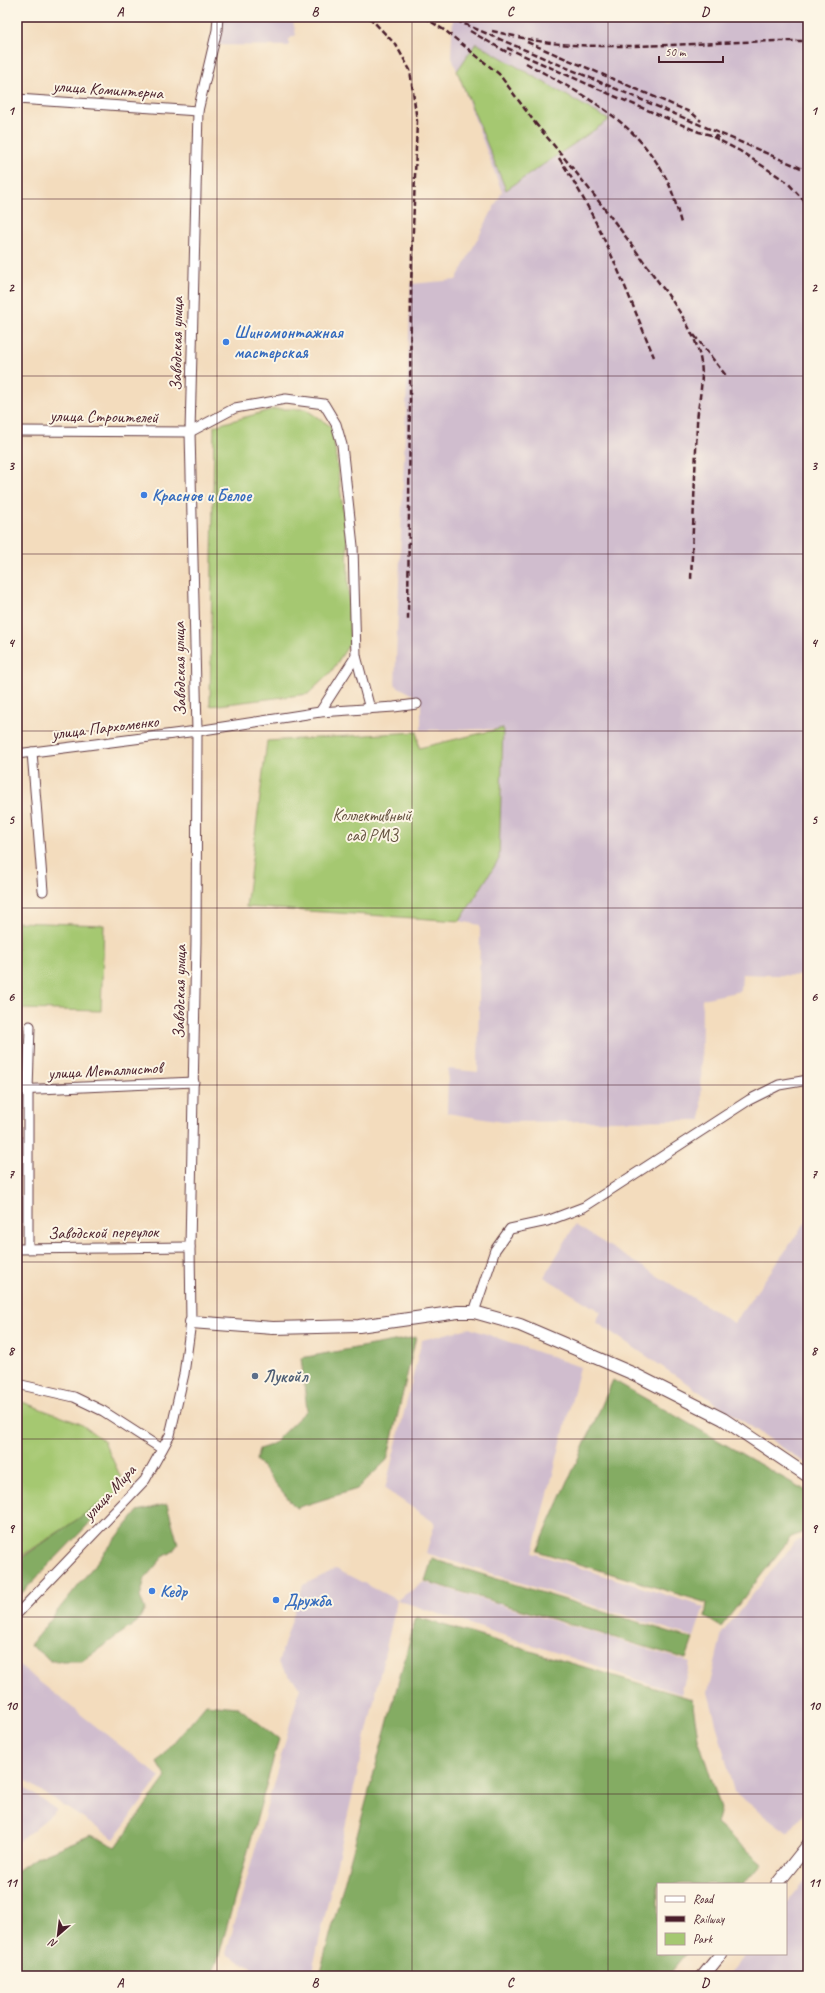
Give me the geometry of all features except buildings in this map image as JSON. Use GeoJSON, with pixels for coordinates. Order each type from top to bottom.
{"type":"FeatureCollection","features":[{"type":"Feature","properties":{"kind":"street","name":"Заводская улица"},"geometry":{"type":"LineString","coordinates":[[191,1322],[190,1247],[194,1082],[196,731],[190,432],[198,111],[217,30],[218,17]]}},
{"type":"Feature","properties":{"kind":"street","name":"улица Коминтерна"},"geometry":{"type":"LineString","coordinates":[[17,99],[198,111]]}},
{"type":"Feature","properties":{"kind":"street"},"geometry":{"type":"LineString","coordinates":[[190,432],[235,408],[286,399],[324,404],[336,424],[342,445],[353,546],[356,656],[370,709]]}},
{"type":"Feature","properties":{"kind":"street","name":"улица Строителей"},"geometry":{"type":"LineString","coordinates":[[17,431],[190,432]]}},
{"type":"Feature","properties":{"kind":"street"},"geometry":{"type":"LineString","coordinates":[[320,712],[356,656]]}},
{"type":"Feature","properties":{"kind":"street","name":"улица Пархоменко"},"geometry":{"type":"LineString","coordinates":[[17,754],[196,731],[320,712],[417,704]]}},
{"type":"Feature","properties":{"kind":"street"},"geometry":{"type":"LineString","coordinates":[[32,752],[43,891]]}},
{"type":"Feature","properties":{"kind":"street"},"geometry":{"type":"LineString","coordinates":[[28,1248],[28,1090],[30,1026]]}},
{"type":"Feature","properties":{"kind":"street"},"geometry":{"type":"LineString","coordinates":[[474,1312],[495,1250],[510,1229],[547,1221],[584,1207],[749,1100],[779,1085],[808,1080]]}},
{"type":"Feature","properties":{"kind":"street","name":"улица Металлистов"},"geometry":{"type":"LineString","coordinates":[[17,1090],[194,1082]]}},
{"type":"Feature","properties":{"kind":"street","name":"Заводской переулок"},"geometry":{"type":"LineString","coordinates":[[17,1249],[190,1247]]}},
{"type":"Feature","properties":{"kind":"street"},"geometry":{"type":"LineString","coordinates":[[191,1322],[273,1328],[359,1326],[458,1312],[474,1312],[520,1325],[634,1374],[723,1419],[808,1476]]}},
{"type":"Feature","properties":{"kind":"street","name":"улица Мира"},"geometry":{"type":"LineString","coordinates":[[17,1614],[145,1480],[170,1435],[179,1401],[191,1322]]}},
{"type":"Feature","properties":{"kind":"street"},"geometry":{"type":"LineString","coordinates":[[17,1384],[74,1397],[103,1411],[162,1449]]}},
{"type":"Feature","properties":{"kind":"street"},"geometry":{"type":"LineString","coordinates":[[778,1883],[808,1845]]}},
{"type":"Feature","properties":{"kind":"street"},"geometry":{"type":"LineString","coordinates":[[703,1976],[720,1955]]}},
{"type":"Feature","properties":{"kind":"shaded area"},"geometry":{"type":"Polygon","coordinates":[[[222,17],[292,17],[296,35],[289,39],[289,46],[218,45],[222,17]]]}},
{"type":"Feature","properties":{"kind":"shaded area"},"geometry":{"type":"Polygon","coordinates":[[[453,17],[593,17],[667,25],[680,17],[808,17],[808,976],[742,974],[741,991],[702,999],[701,1120],[503,1122],[447,1113],[448,1069],[478,1072],[480,925],[460,921],[499,859],[503,729],[421,730],[421,699],[395,685],[411,284],[456,280],[502,192],[451,55],[453,17]]]}},
{"type":"Feature","properties":{"kind":"shaded area"},"geometry":{"type":"Polygon","coordinates":[[[808,1219],[808,1465],[596,1322],[601,1312],[544,1277],[575,1225],[734,1323],[808,1219]]]}},
{"type":"Feature","properties":{"kind":"shaded area"},"geometry":{"type":"Polygon","coordinates":[[[469,1328],[580,1367],[533,1553],[704,1607],[694,1637],[426,1553],[435,1523],[385,1489],[422,1340],[469,1328]]]}},
{"type":"Feature","properties":{"kind":"shaded area"},"geometry":{"type":"Polygon","coordinates":[[[808,1537],[808,1808],[788,1833],[734,1792],[708,1692],[722,1633],[795,1542],[808,1537]]]}},
{"type":"Feature","properties":{"kind":"shaded area"},"geometry":{"type":"Polygon","coordinates":[[[336,1569],[397,1600],[311,1976],[266,1976],[226,1954],[300,1688],[278,1663],[303,1585],[336,1569]]]}},
{"type":"Feature","properties":{"kind":"shaded area"},"geometry":{"type":"Polygon","coordinates":[[[424,1582],[690,1662],[681,1694],[397,1600],[424,1582]]]}},
{"type":"Feature","properties":{"kind":"shaded area"},"geometry":{"type":"Polygon","coordinates":[[[17,1664],[160,1777],[114,1839],[17,1775],[17,1664]]]}},
{"type":"Feature","properties":{"kind":"shaded area"},"geometry":{"type":"Polygon","coordinates":[[[17,1783],[57,1810],[17,1843],[17,1783]]]}},
{"type":"Feature","properties":{"kind":"shaded area"},"geometry":{"type":"Polygon","coordinates":[[[808,1877],[808,1976],[728,1976],[744,1955],[787,1955],[787,1903],[808,1877]]]}},
{"type":"Feature","properties":{"kind":"green space"},"geometry":{"type":"Polygon","coordinates":[[[476,43],[609,120],[506,190],[457,71],[476,43]]]}},
{"type":"Feature","properties":{"kind":"green space"},"geometry":{"type":"Polygon","coordinates":[[[274,409],[305,409],[332,427],[347,540],[350,643],[331,672],[308,694],[210,706],[214,426],[274,409]]]}},
{"type":"Feature","properties":{"kind":"green space","name":"Коллективный сад РМЗ"},"geometry":{"type":"Polygon","coordinates":[[[503,728],[499,859],[460,921],[246,907],[267,741],[417,732],[419,748],[503,728]]]}},
{"type":"Feature","properties":{"kind":"green space"},"geometry":{"type":"Polygon","coordinates":[[[17,922],[104,925],[101,1011],[17,1009],[17,922]]]}},
{"type":"Feature","properties":{"kind":"green space"},"geometry":{"type":"Polygon","coordinates":[[[416,1337],[387,1460],[357,1489],[296,1508],[256,1460],[259,1449],[271,1445],[307,1410],[301,1358],[416,1337]]]}},
{"type":"Feature","properties":{"kind":"green space"},"geometry":{"type":"Polygon","coordinates":[[[613,1380],[808,1492],[808,1531],[791,1537],[721,1627],[705,1617],[707,1603],[537,1551],[613,1380]]]}},
{"type":"Feature","properties":{"kind":"green space"},"geometry":{"type":"Polygon","coordinates":[[[17,1400],[81,1424],[104,1441],[123,1482],[121,1491],[17,1559],[17,1400]]]}},
{"type":"Feature","properties":{"kind":"green space"},"geometry":{"type":"Polygon","coordinates":[[[167,1504],[178,1544],[172,1552],[163,1557],[145,1578],[140,1597],[145,1609],[137,1622],[82,1661],[51,1661],[30,1645],[138,1511],[167,1504]]]}},
{"type":"Feature","properties":{"kind":"green space"},"geometry":{"type":"Polygon","coordinates":[[[98,1505],[106,1506],[17,1598],[17,1561],[98,1505]]]}},
{"type":"Feature","properties":{"kind":"green space"},"geometry":{"type":"Polygon","coordinates":[[[432,1559],[693,1639],[686,1659],[425,1581],[432,1559]]]}},
{"type":"Feature","properties":{"kind":"green space"},"geometry":{"type":"Polygon","coordinates":[[[416,1617],[692,1699],[698,1738],[721,1809],[717,1824],[762,1863],[745,1883],[657,1883],[657,1955],[685,1955],[668,1976],[319,1976],[416,1617]]]}},
{"type":"Feature","properties":{"kind":"green space"},"geometry":{"type":"Polygon","coordinates":[[[206,1704],[238,1707],[279,1739],[217,1962],[211,1976],[17,1976],[17,1871],[35,1858],[91,1835],[116,1847],[166,1777],[157,1762],[206,1704]]]}},
{"type":"Feature","properties":{"kind":"railway"},"geometry":{"type":"LineString","coordinates":[[369,17],[396,45],[410,70],[417,121],[411,284],[408,620]]}},
{"type":"Feature","properties":{"kind":"railway"},"geometry":{"type":"LineString","coordinates":[[424,17],[447,32],[499,74],[538,127]]}},
{"type":"Feature","properties":{"kind":"railway"},"geometry":{"type":"LineString","coordinates":[[448,17],[808,171]]}},
{"type":"Feature","properties":{"kind":"railway"},"geometry":{"type":"LineString","coordinates":[[470,31],[510,54]]}},
{"type":"Feature","properties":{"kind":"railway"},"geometry":{"type":"LineString","coordinates":[[492,31],[553,43],[602,46],[808,41]]}},
{"type":"Feature","properties":{"kind":"railway"},"geometry":{"type":"LineString","coordinates":[[527,42],[692,113],[701,121]]}},
{"type":"Feature","properties":{"kind":"railway"},"geometry":{"type":"LineString","coordinates":[[507,48],[699,132],[719,137]]}},
{"type":"Feature","properties":{"kind":"railway"},"geometry":{"type":"LineString","coordinates":[[526,63],[607,111],[640,141],[655,160],[668,182],[681,223]]}},
{"type":"Feature","properties":{"kind":"railway"},"geometry":{"type":"LineString","coordinates":[[535,123],[624,234],[682,315],[694,338],[701,363],[702,378],[697,423],[691,580]]}},
{"type":"Feature","properties":{"kind":"railway"},"geometry":{"type":"LineString","coordinates":[[713,137],[740,151],[787,182],[808,205]]}},
{"type":"Feature","properties":{"kind":"railway"},"geometry":{"type":"LineString","coordinates":[[559,158],[574,182],[600,231],[654,357]]}},
{"type":"Feature","properties":{"kind":"railway"},"geometry":{"type":"LineString","coordinates":[[694,335],[727,377]]}},
{"type":"Feature","properties":{"kind":"place","name":"Шиномонтажная мастерская"},"geometry":{"type":"Point","coordinates":[226,342]}},
{"type":"Feature","properties":{"kind":"place","name":"Красное и Белое"},"geometry":{"type":"Point","coordinates":[144,495]}},
{"type":"Feature","properties":{"kind":"place","name":"Лукойл"},"geometry":{"type":"Point","coordinates":[255,1376]}},
{"type":"Feature","properties":{"kind":"place","name":"Кедр"},"geometry":{"type":"Point","coordinates":[152,1591]}},
{"type":"Feature","properties":{"kind":"place","name":"Дружба"},"geometry":{"type":"Point","coordinates":[276,1600]}}]}
